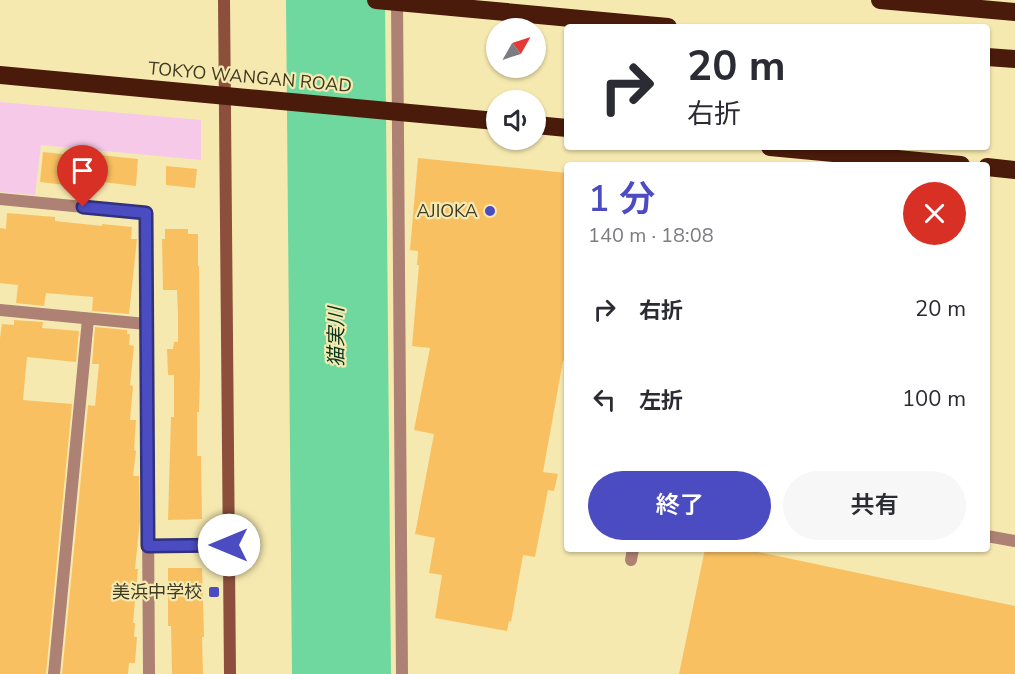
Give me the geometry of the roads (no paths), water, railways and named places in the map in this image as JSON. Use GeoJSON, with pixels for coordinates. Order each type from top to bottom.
{"type":"FeatureCollection","features":[{"type":"Feature","properties":{"kind":"highway"},"geometry":{"type":"LineString","coordinates":[[376,0],[636,24]]}},
{"type":"Feature","properties":{"kind":"highway"},"geometry":{"type":"LineString","coordinates":[[880,0],[1015,12]]}},
{"type":"Feature","properties":{"kind":"highway"},"geometry":{"type":"LineString","coordinates":[[990,57],[1015,59]]}},
{"type":"Feature","properties":{"kind":"highway","name":"TOKYO WANGAN ROAD"},"geometry":{"type":"LineString","coordinates":[[0,75],[486,120]]}},
{"type":"Feature","properties":{"kind":"highway"},"geometry":{"type":"LineString","coordinates":[[546,126],[564,128]]}},
{"type":"Feature","properties":{"kind":"highway"},"geometry":{"type":"LineString","coordinates":[[802,150],[929,162]]}},
{"type":"Feature","properties":{"kind":"highway"},"geometry":{"type":"LineString","coordinates":[[990,167],[1015,170]]}},
{"type":"Feature","properties":{"kind":"street"},"geometry":{"type":"LineString","coordinates":[[224,0],[230,674]]}},
{"type":"Feature","properties":{"kind":"street"},"geometry":{"type":"LineString","coordinates":[[397,0],[402,674]]}},
{"type":"Feature","properties":{"kind":"street"},"geometry":{"type":"LineString","coordinates":[[0,199],[146,213],[149,674]]}},
{"type":"Feature","properties":{"kind":"street"},"geometry":{"type":"LineString","coordinates":[[0,310],[146,324]]}},
{"type":"Feature","properties":{"kind":"street"},"geometry":{"type":"LineString","coordinates":[[54,674],[88,318]]}},
{"type":"Feature","properties":{"kind":"street"},"geometry":{"type":"LineString","coordinates":[[990,537],[1015,542]]}},
{"type":"Feature","properties":{"kind":"street"},"geometry":{"type":"LineString","coordinates":[[148,546],[229,545]]}},
{"type":"Feature","properties":{"kind":"water","name":"猫実川"},"geometry":{"type":"Polygon","coordinates":[[[286,0],[385,0],[391,674],[292,674],[286,0]]]}},
{"type":"Feature","properties":{"kind":"place","name":"AJIOKA"},"geometry":{"type":"Point","coordinates":[490,211]}},
{"type":"Feature","properties":{"kind":"place","name":"美浜中学校"},"geometry":{"type":"Point","coordinates":[214,592]}}]}
